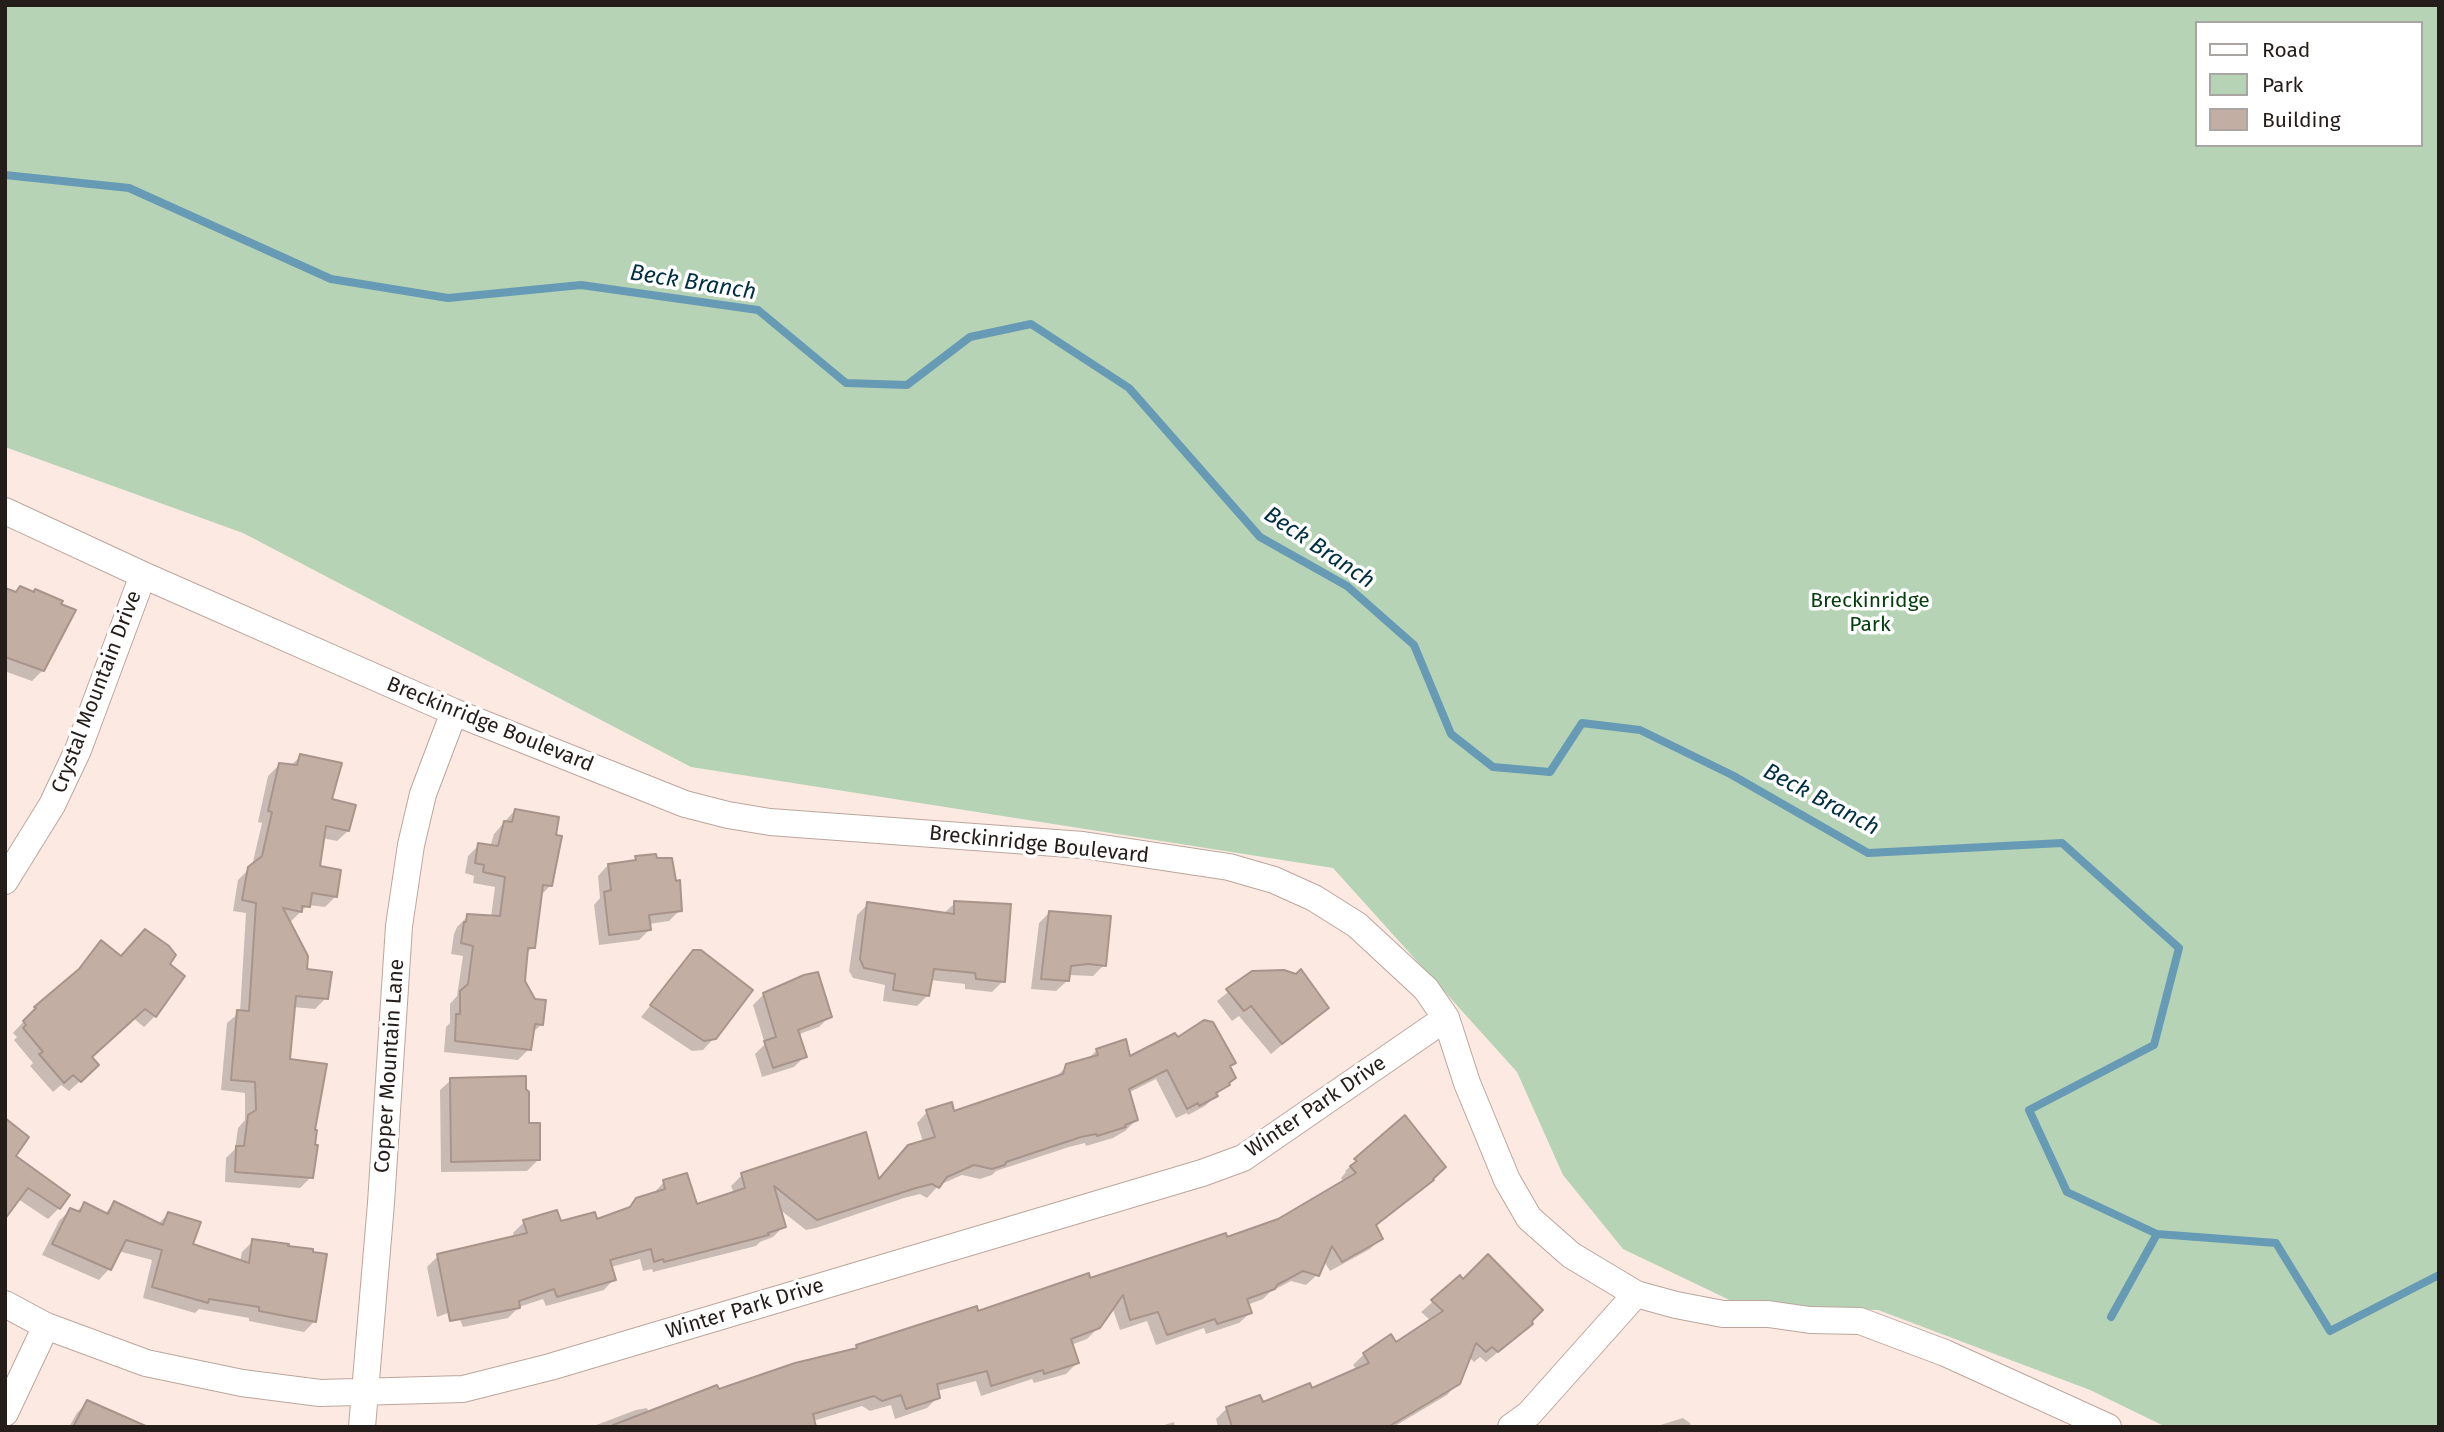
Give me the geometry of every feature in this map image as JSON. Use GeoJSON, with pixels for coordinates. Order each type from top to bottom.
{"type":"FeatureCollection","features":[{"type":"Feature","properties":{"kind":"street","name":"Breckinridge Boulevard"},"geometry":{"type":"LineString","coordinates":[[5,511],[142,575],[454,712],[685,804],[770,822],[1083,845],[1229,867],[1274,880],[1314,898],[1357,925],[1426,989],[1446,1018],[1467,1083],[1504,1174],[1529,1218],[1571,1255],[1636,1294],[1723,1314],[1769,1314],[1810,1320],[1860,1321],[1945,1353],[2108,1427]]}},
{"type":"Feature","properties":{"kind":"street","name":"Crystal Mountain Drive"},"geometry":{"type":"LineString","coordinates":[[5,881],[52,805],[78,750],[142,575]]}},
{"type":"Feature","properties":{"kind":"street","name":"Copper Mountain Lane"},"geometry":{"type":"LineString","coordinates":[[362,1427],[381,1203],[399,926],[411,845],[423,794],[454,712]]}},
{"type":"Feature","properties":{"kind":"street","name":"Winter Park Drive"},"geometry":{"type":"LineString","coordinates":[[5,1304],[46,1326],[146,1363],[242,1383],[320,1393],[463,1389],[550,1367],[1202,1173],[1243,1158],[1446,1018]]}},
{"type":"Feature","properties":{"kind":"street"},"geometry":{"type":"LineString","coordinates":[[1526,1423],[1636,1294]]}},
{"type":"Feature","properties":{"kind":"street"},"geometry":{"type":"LineString","coordinates":[[5,1413],[46,1326]]}},
{"type":"Feature","properties":{"kind":"green space","name":"Breckinridge Park"},"geometry":{"type":"Polygon","coordinates":[[[5,5],[2439,5],[2439,1427],[2166,1427],[2090,1390],[1878,1310],[1742,1306],[1623,1249],[1563,1175],[1517,1072],[1333,868],[691,767],[243,533],[5,447],[5,5]]]}},
{"type":"Feature","properties":{"kind":"building"},"geometry":{"type":"Polygon","coordinates":[[[20,586],[34,592],[35,589],[63,601],[61,604],[76,610],[44,671],[5,657],[5,588],[16,592],[20,586]]]}},
{"type":"Feature","properties":{"kind":"building"},"geometry":{"type":"Polygon","coordinates":[[[300,754],[342,763],[332,799],[356,805],[349,831],[326,826],[320,866],[341,870],[337,897],[312,893],[310,907],[302,906],[302,912],[283,908],[308,956],[307,969],[332,972],[328,999],[296,996],[290,1059],[327,1064],[315,1130],[315,1145],[318,1145],[313,1178],[235,1172],[236,1146],[244,1146],[248,1115],[256,1110],[255,1082],[231,1080],[237,1010],[249,1011],[256,903],[242,900],[248,867],[262,856],[272,812],[268,811],[279,763],[297,765],[300,754]]]}},
{"type":"Feature","properties":{"kind":"building"},"geometry":{"type":"Polygon","coordinates":[[[515,809],[559,817],[556,835],[562,836],[552,886],[543,885],[535,948],[528,948],[525,981],[535,999],[546,1000],[543,1025],[535,1024],[531,1050],[455,1041],[456,1014],[460,1014],[460,991],[468,984],[473,946],[461,943],[464,922],[467,914],[500,916],[505,877],[483,872],[484,865],[475,863],[478,843],[498,846],[504,821],[512,822],[515,809]]]}},
{"type":"Feature","properties":{"kind":"building"},"geometry":{"type":"Polygon","coordinates":[[[656,854],[657,858],[672,858],[676,881],[680,880],[682,911],[649,915],[651,930],[609,935],[604,892],[611,890],[608,864],[636,860],[635,856],[656,854]]]}},
{"type":"Feature","properties":{"kind":"building"},"geometry":{"type":"Polygon","coordinates":[[[954,901],[1011,904],[1005,982],[976,979],[975,973],[934,969],[929,996],[893,990],[895,974],[864,968],[860,959],[867,902],[954,914],[954,901]]]}},
{"type":"Feature","properties":{"kind":"building"},"geometry":{"type":"Polygon","coordinates":[[[1049,911],[1111,916],[1106,966],[1071,966],[1069,981],[1041,979],[1049,911]]]}},
{"type":"Feature","properties":{"kind":"building"},"geometry":{"type":"Polygon","coordinates":[[[145,929],[169,946],[176,955],[170,964],[185,976],[156,1017],[145,1009],[92,1057],[99,1065],[81,1082],[73,1075],[64,1083],[39,1054],[43,1052],[23,1028],[26,1025],[23,1021],[36,1008],[34,1007],[79,969],[101,940],[121,956],[145,929]]]}},
{"type":"Feature","properties":{"kind":"building"},"geometry":{"type":"Polygon","coordinates":[[[693,950],[701,950],[753,990],[716,1039],[704,1041],[650,1005],[693,950]]]}},
{"type":"Feature","properties":{"kind":"building"},"geometry":{"type":"Polygon","coordinates":[[[1301,969],[1329,1008],[1282,1044],[1251,1006],[1244,1011],[1226,989],[1252,971],[1284,970],[1296,974],[1301,969]]]}},
{"type":"Feature","properties":{"kind":"building"},"geometry":{"type":"Polygon","coordinates":[[[818,972],[832,1017],[798,1030],[807,1057],[773,1068],[764,1041],[776,1037],[763,993],[804,975],[818,972]]]}},
{"type":"Feature","properties":{"kind":"building"},"geometry":{"type":"Polygon","coordinates":[[[1204,1020],[1213,1022],[1236,1063],[1230,1066],[1236,1078],[1216,1093],[1218,1096],[1199,1106],[1198,1103],[1187,1109],[1167,1070],[1129,1089],[1138,1120],[1125,1125],[1126,1127],[1097,1136],[1081,1137],[992,1169],[974,1165],[947,1177],[939,1188],[932,1184],[916,1188],[817,1220],[774,1186],[786,1227],[768,1233],[769,1235],[664,1262],[663,1259],[654,1262],[651,1249],[610,1260],[616,1280],[557,1297],[554,1289],[519,1301],[520,1308],[450,1321],[437,1254],[527,1233],[523,1220],[557,1210],[561,1221],[595,1212],[597,1219],[630,1207],[636,1198],[665,1189],[663,1180],[687,1173],[697,1204],[745,1188],[741,1173],[866,1132],[879,1179],[908,1145],[935,1137],[926,1110],[952,1102],[954,1111],[1063,1074],[1066,1064],[1098,1055],[1096,1049],[1126,1039],[1130,1056],[1175,1033],[1178,1037],[1204,1020]]]}},
{"type":"Feature","properties":{"kind":"building"},"geometry":{"type":"Polygon","coordinates":[[[526,1076],[529,1123],[540,1123],[540,1160],[451,1162],[450,1078],[526,1076]]]}},
{"type":"Feature","properties":{"kind":"building"},"geometry":{"type":"Polygon","coordinates":[[[1405,1115],[1446,1167],[1434,1180],[1376,1225],[1383,1239],[1342,1262],[1332,1246],[1319,1276],[1303,1271],[1277,1285],[1275,1289],[1247,1299],[1252,1313],[1217,1324],[1215,1319],[1167,1335],[1158,1312],[1130,1320],[1123,1295],[1100,1328],[1071,1339],[1079,1363],[1044,1374],[1043,1370],[991,1386],[987,1371],[937,1384],[940,1398],[906,1409],[901,1395],[882,1401],[874,1396],[813,1414],[816,1427],[613,1427],[717,1385],[719,1389],[795,1363],[857,1348],[856,1345],[977,1306],[978,1311],[1089,1273],[1090,1278],[1226,1233],[1227,1237],[1278,1219],[1356,1173],[1350,1166],[1357,1161],[1354,1159],[1405,1115]]]}},
{"type":"Feature","properties":{"kind":"building"},"geometry":{"type":"Polygon","coordinates":[[[5,1118],[29,1137],[16,1156],[70,1195],[60,1209],[28,1188],[5,1219],[5,1118]]]}},
{"type":"Feature","properties":{"kind":"building"},"geometry":{"type":"Polygon","coordinates":[[[114,1201],[163,1225],[168,1212],[201,1222],[193,1244],[249,1263],[252,1239],[289,1244],[288,1246],[327,1254],[316,1322],[259,1311],[259,1307],[209,1299],[208,1303],[152,1287],[162,1250],[126,1240],[111,1270],[52,1244],[70,1208],[80,1212],[84,1202],[108,1214],[114,1201]]]}},
{"type":"Feature","properties":{"kind":"building"},"geometry":{"type":"Polygon","coordinates":[[[1488,1254],[1543,1310],[1532,1321],[1533,1324],[1498,1352],[1492,1347],[1486,1352],[1476,1343],[1460,1384],[1388,1427],[1232,1427],[1226,1407],[1260,1395],[1263,1402],[1310,1383],[1312,1388],[1369,1363],[1363,1353],[1391,1334],[1396,1342],[1443,1311],[1431,1300],[1460,1275],[1463,1279],[1488,1254]]]}},
{"type":"Feature","properties":{"kind":"building"},"geometry":{"type":"Polygon","coordinates":[[[87,1400],[148,1427],[73,1427],[87,1400]]]}},
{"type":"Feature","properties":{"kind":"waterway","name":"Beck Branch"},"geometry":{"type":"LineString","coordinates":[[5,175],[129,188],[331,279],[448,298],[581,285],[758,310],[846,383],[907,385],[970,337],[1031,324],[1129,388],[1260,537],[1347,586],[1414,645],[1451,734],[1493,767],[1550,772],[1582,723],[1640,730],[1732,775],[1868,853],[2062,843],[2179,948],[2154,1045],[2029,1110],[2067,1192],[2157,1234],[2276,1243],[2330,1331],[2439,1275]]}},
{"type":"Feature","properties":{"kind":"waterway"},"geometry":{"type":"LineString","coordinates":[[2111,1317],[2157,1234]]}}]}
